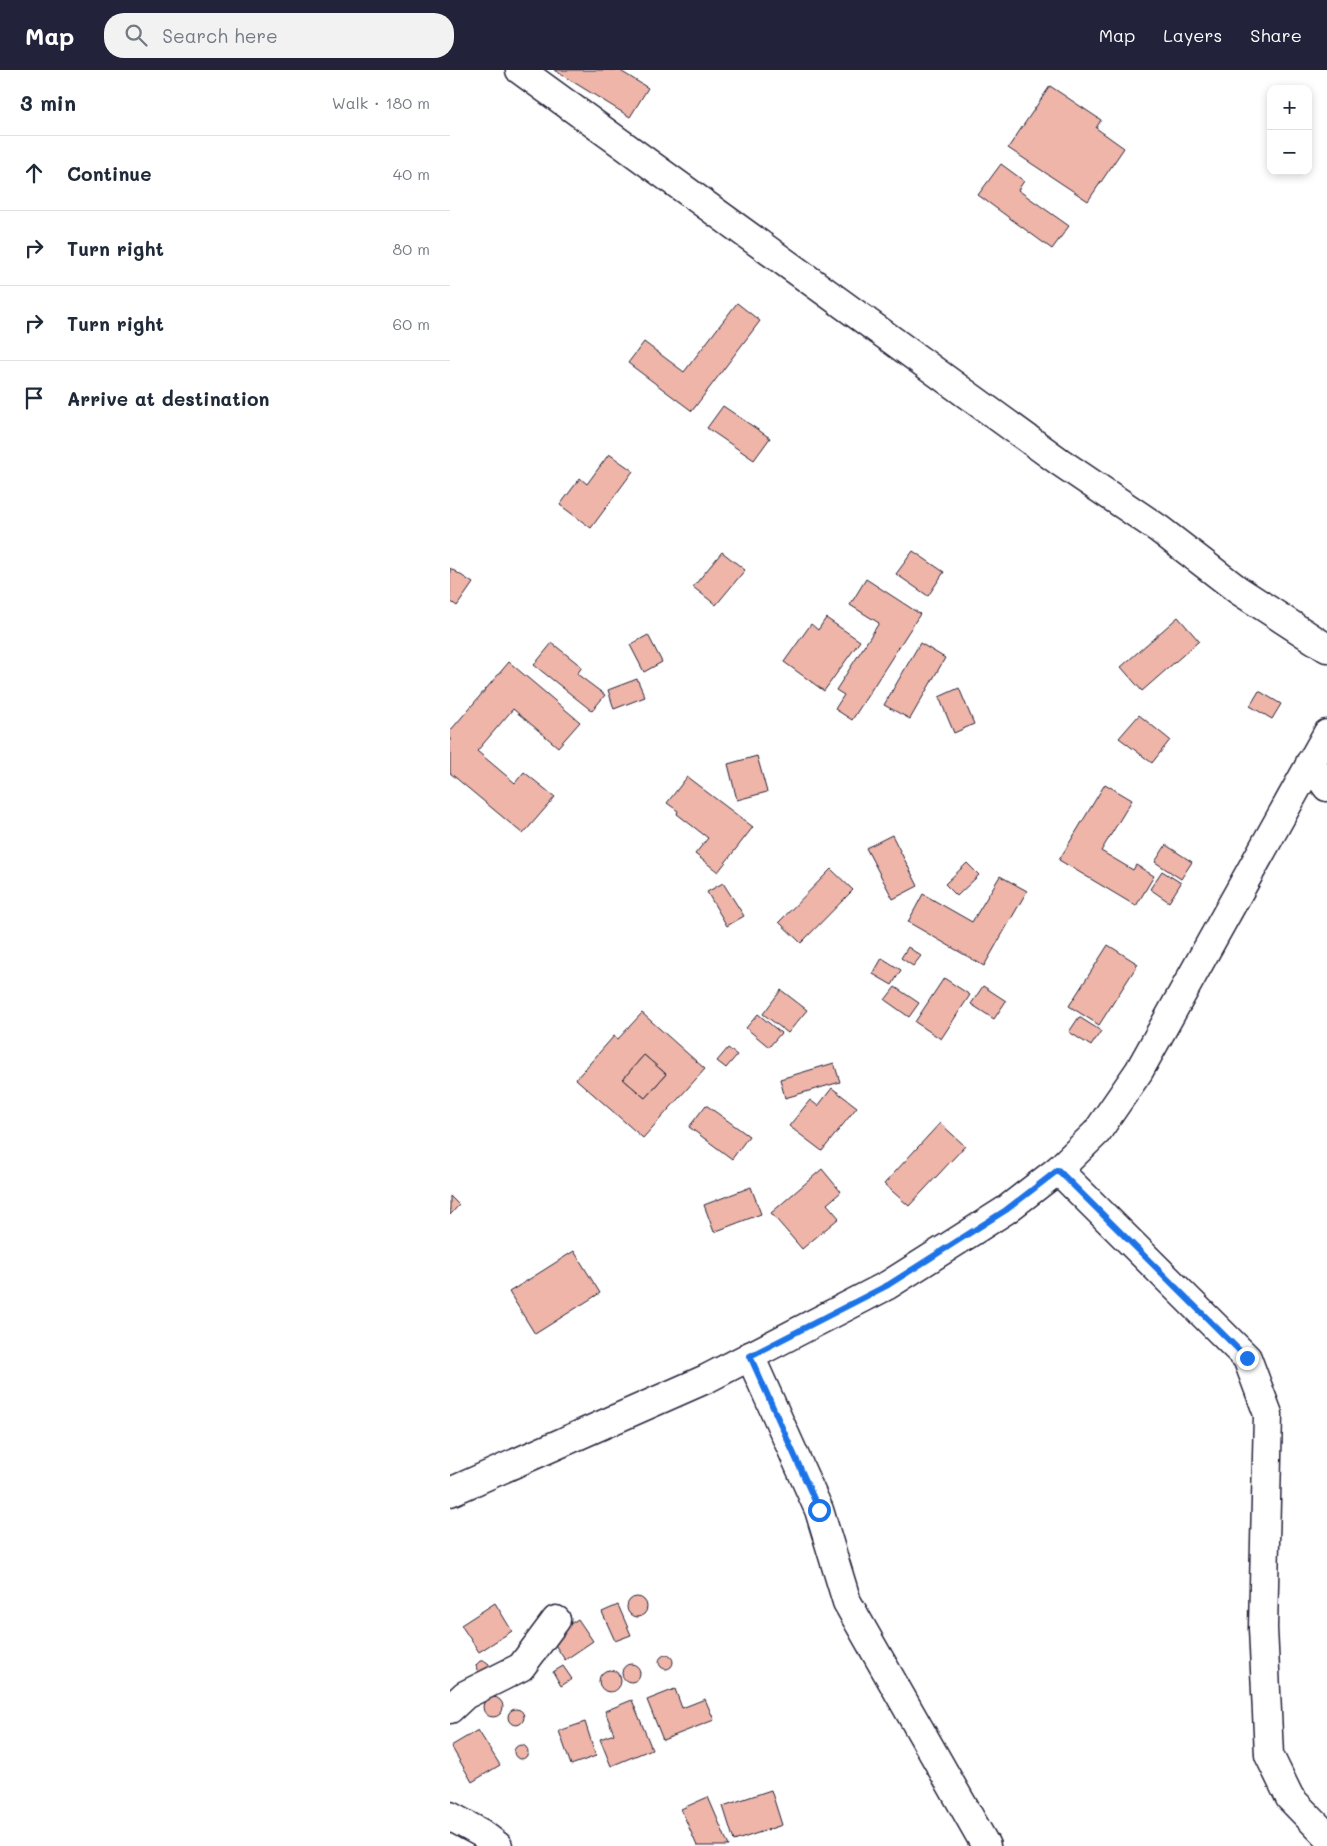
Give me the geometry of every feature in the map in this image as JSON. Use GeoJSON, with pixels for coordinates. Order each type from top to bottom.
{"type":"FeatureCollection","features":[{"type":"Feature","properties":{"kind":"street"},"geometry":{"type":"LineString","coordinates":[[520,70],[1060,462],[1159,529],[1238,590],[1327,648]]}},
{"type":"Feature","properties":{"kind":"street"},"geometry":{"type":"LineString","coordinates":[[450,1492],[706,1379],[888,1285],[1006,1210],[1058,1170],[1097,1132],[1139,1071],[1327,734]]}},
{"type":"Feature","properties":{"kind":"street"},"geometry":{"type":"LineString","coordinates":[[1310,763],[1327,787]]}},
{"type":"Feature","properties":{"kind":"street"},"geometry":{"type":"LineString","coordinates":[[1058,1170],[1247,1358],[1268,1414],[1263,1628],[1268,1756],[1290,1798],[1327,1836]]}},
{"type":"Feature","properties":{"kind":"street"},"geometry":{"type":"LineString","coordinates":[[750,1356],[819,1510],[847,1602],[986,1846]]}},
{"type":"Feature","properties":{"kind":"street"},"geometry":{"type":"LineString","coordinates":[[450,1709],[465,1696],[521,1667],[556,1620]]}},
{"type":"Feature","properties":{"kind":"street"},"geometry":{"type":"LineString","coordinates":[[450,1816],[481,1833],[498,1846]]}},
{"type":"Feature","properties":{"kind":"building"},"geometry":{"type":"Polygon","coordinates":[[[554,70],[619,70],[648,88],[630,117],[554,70]]]}},
{"type":"Feature","properties":{"kind":"building"},"geometry":{"type":"Polygon","coordinates":[[[1050,86],[1101,120],[1096,128],[1124,148],[1088,201],[1008,148],[1050,86]]]}},
{"type":"Feature","properties":{"kind":"building"},"geometry":{"type":"Polygon","coordinates":[[[1001,164],[1024,181],[1018,190],[1069,226],[1052,249],[978,195],[1001,164]]]}},
{"type":"Feature","properties":{"kind":"building"},"geometry":{"type":"Polygon","coordinates":[[[737,303],[760,321],[692,411],[628,363],[644,342],[684,372],[737,303]]]}},
{"type":"Feature","properties":{"kind":"building"},"geometry":{"type":"Polygon","coordinates":[[[723,406],[770,438],[754,460],[707,428],[723,406]]]}},
{"type":"Feature","properties":{"kind":"building"},"geometry":{"type":"Polygon","coordinates":[[[609,454],[633,471],[591,528],[560,505],[580,478],[587,484],[609,454]]]}},
{"type":"Feature","properties":{"kind":"building"},"geometry":{"type":"Polygon","coordinates":[[[913,551],[944,572],[928,596],[896,574],[913,551]]]}},
{"type":"Feature","properties":{"kind":"building"},"geometry":{"type":"Polygon","coordinates":[[[722,552],[745,570],[716,605],[693,587],[722,552]]]}},
{"type":"Feature","properties":{"kind":"building"},"geometry":{"type":"Polygon","coordinates":[[[450,568],[473,583],[457,606],[450,601],[450,568]]]}},
{"type":"Feature","properties":{"kind":"building"},"geometry":{"type":"Polygon","coordinates":[[[866,579],[920,614],[852,720],[835,709],[844,695],[836,690],[879,623],[850,605],[866,579]]]}},
{"type":"Feature","properties":{"kind":"building"},"geometry":{"type":"Polygon","coordinates":[[[1178,617],[1199,641],[1142,691],[1121,667],[1178,617]]]}},
{"type":"Feature","properties":{"kind":"building"},"geometry":{"type":"Polygon","coordinates":[[[826,618],[860,641],[824,691],[784,662],[811,624],[818,630],[826,618]]]}},
{"type":"Feature","properties":{"kind":"building"},"geometry":{"type":"Polygon","coordinates":[[[648,635],[662,662],[644,672],[630,645],[648,635]]]}},
{"type":"Feature","properties":{"kind":"building"},"geometry":{"type":"Polygon","coordinates":[[[552,643],[582,667],[577,674],[605,695],[592,711],[534,665],[552,643]]]}},
{"type":"Feature","properties":{"kind":"building"},"geometry":{"type":"Polygon","coordinates":[[[920,643],[945,658],[910,719],[884,705],[920,643]]]}},
{"type":"Feature","properties":{"kind":"building"},"geometry":{"type":"Polygon","coordinates":[[[509,662],[580,722],[558,747],[513,709],[477,751],[515,783],[524,772],[555,797],[523,834],[450,773],[450,731],[509,662]]]}},
{"type":"Feature","properties":{"kind":"building"},"geometry":{"type":"Polygon","coordinates":[[[637,679],[645,697],[614,709],[608,690],[637,679]]]}},
{"type":"Feature","properties":{"kind":"building"},"geometry":{"type":"Polygon","coordinates":[[[959,688],[974,724],[954,733],[939,697],[959,688]]]}},
{"type":"Feature","properties":{"kind":"building"},"geometry":{"type":"Polygon","coordinates":[[[1259,691],[1281,704],[1272,719],[1250,706],[1259,691]]]}},
{"type":"Feature","properties":{"kind":"building"},"geometry":{"type":"Polygon","coordinates":[[[1139,715],[1170,740],[1152,763],[1119,738],[1139,715]]]}},
{"type":"Feature","properties":{"kind":"building"},"geometry":{"type":"Polygon","coordinates":[[[757,756],[767,792],[737,800],[728,764],[757,756]]]}},
{"type":"Feature","properties":{"kind":"building"},"geometry":{"type":"Polygon","coordinates":[[[687,777],[753,827],[718,872],[695,854],[708,838],[677,814],[678,811],[667,803],[687,777]]]}},
{"type":"Feature","properties":{"kind":"building"},"geometry":{"type":"Polygon","coordinates":[[[1105,784],[1132,800],[1101,851],[1133,870],[1136,865],[1154,876],[1136,906],[1059,860],[1105,784]]]}},
{"type":"Feature","properties":{"kind":"building"},"geometry":{"type":"Polygon","coordinates":[[[892,835],[918,886],[893,899],[866,848],[892,835]]]}},
{"type":"Feature","properties":{"kind":"building"},"geometry":{"type":"Polygon","coordinates":[[[1166,845],[1192,862],[1181,879],[1155,862],[1166,845]]]}},
{"type":"Feature","properties":{"kind":"building"},"geometry":{"type":"Polygon","coordinates":[[[967,863],[979,875],[957,896],[945,884],[967,863]]]}},
{"type":"Feature","properties":{"kind":"building"},"geometry":{"type":"Polygon","coordinates":[[[831,869],[853,890],[801,943],[779,922],[831,869]]]}},
{"type":"Feature","properties":{"kind":"building"},"geometry":{"type":"Polygon","coordinates":[[[1162,871],[1181,883],[1169,902],[1150,889],[1162,871]]]}},
{"type":"Feature","properties":{"kind":"building"},"geometry":{"type":"Polygon","coordinates":[[[1000,876],[1027,891],[984,966],[908,922],[923,894],[972,922],[1000,876]]]}},
{"type":"Feature","properties":{"kind":"building"},"geometry":{"type":"Polygon","coordinates":[[[723,883],[744,916],[727,926],[707,892],[723,883]]]}},
{"type":"Feature","properties":{"kind":"building"},"geometry":{"type":"Polygon","coordinates":[[[1108,945],[1138,964],[1099,1025],[1069,1006],[1108,945]]]}},
{"type":"Feature","properties":{"kind":"building"},"geometry":{"type":"Polygon","coordinates":[[[908,947],[921,956],[913,966],[901,958],[908,947]]]}},
{"type":"Feature","properties":{"kind":"building"},"geometry":{"type":"Polygon","coordinates":[[[882,958],[901,970],[892,985],[873,974],[882,958]]]}},
{"type":"Feature","properties":{"kind":"building"},"geometry":{"type":"Polygon","coordinates":[[[944,978],[970,995],[941,1039],[915,1022],[944,978]]]}},
{"type":"Feature","properties":{"kind":"building"},"geometry":{"type":"Polygon","coordinates":[[[983,986],[1006,1001],[994,1019],[971,1004],[983,986]]]}},
{"type":"Feature","properties":{"kind":"building"},"geometry":{"type":"Polygon","coordinates":[[[895,987],[919,1003],[909,1017],[885,1000],[895,987]]]}},
{"type":"Feature","properties":{"kind":"building"},"geometry":{"type":"Polygon","coordinates":[[[781,990],[807,1010],[788,1033],[763,1014],[781,990]]]}},
{"type":"Feature","properties":{"kind":"building"},"geometry":{"type":"Polygon","coordinates":[[[642,1013],[705,1069],[643,1138],[576,1079],[614,1036],[618,1039],[642,1013]],[[644,1055],[623,1079],[645,1098],[666,1074],[644,1055]]]}},
{"type":"Feature","properties":{"kind":"building"},"geometry":{"type":"Polygon","coordinates":[[[758,1014],[781,1033],[769,1047],[746,1028],[758,1014]]]}},
{"type":"Feature","properties":{"kind":"building"},"geometry":{"type":"Polygon","coordinates":[[[1079,1017],[1101,1031],[1091,1046],[1069,1032],[1079,1017]]]}},
{"type":"Feature","properties":{"kind":"building"},"geometry":{"type":"Polygon","coordinates":[[[728,1048],[737,1055],[726,1068],[717,1061],[728,1048]]]}},
{"type":"Feature","properties":{"kind":"building"},"geometry":{"type":"Polygon","coordinates":[[[644,1055],[666,1074],[645,1098],[623,1079],[644,1055]]]}},
{"type":"Feature","properties":{"kind":"building"},"geometry":{"type":"Polygon","coordinates":[[[834,1063],[840,1082],[785,1098],[780,1079],[834,1063]]]}},
{"type":"Feature","properties":{"kind":"building"},"geometry":{"type":"Polygon","coordinates":[[[832,1088],[857,1107],[822,1151],[789,1126],[810,1100],[818,1106],[832,1088]]]}},
{"type":"Feature","properties":{"kind":"building"},"geometry":{"type":"Polygon","coordinates":[[[706,1105],[749,1136],[732,1159],[689,1127],[706,1105]]]}},
{"type":"Feature","properties":{"kind":"building"},"geometry":{"type":"Polygon","coordinates":[[[940,1123],[965,1146],[909,1206],[884,1184],[940,1123]]]}},
{"type":"Feature","properties":{"kind":"building"},"geometry":{"type":"Polygon","coordinates":[[[822,1169],[841,1192],[827,1204],[839,1218],[802,1249],[771,1213],[822,1169]]]}},
{"type":"Feature","properties":{"kind":"building"},"geometry":{"type":"Polygon","coordinates":[[[751,1187],[761,1214],[714,1232],[704,1205],[751,1187]]]}},
{"type":"Feature","properties":{"kind":"building"},"geometry":{"type":"Polygon","coordinates":[[[450,1196],[459,1205],[450,1215],[450,1196]]]}},
{"type":"Feature","properties":{"kind":"building"},"geometry":{"type":"Polygon","coordinates":[[[574,1251],[600,1293],[535,1334],[509,1292],[574,1251]]]}},
{"type":"Feature","properties":{"kind":"building"},"geometry":{"type":"Polygon","coordinates":[[[637,1597],[644,1600],[647,1607],[644,1614],[637,1617],[630,1614],[627,1607],[630,1600],[637,1597]]]}},
{"type":"Feature","properties":{"kind":"building"},"geometry":{"type":"Polygon","coordinates":[[[495,1603],[512,1631],[479,1652],[461,1625],[495,1603]]]}},
{"type":"Feature","properties":{"kind":"building"},"geometry":{"type":"Polygon","coordinates":[[[618,1605],[631,1635],[615,1641],[602,1612],[618,1605]]]}},
{"type":"Feature","properties":{"kind":"building"},"geometry":{"type":"Polygon","coordinates":[[[578,1619],[593,1641],[565,1660],[550,1637],[578,1619]]]}},
{"type":"Feature","properties":{"kind":"building"},"geometry":{"type":"Polygon","coordinates":[[[666,1655],[671,1657],[673,1662],[671,1667],[666,1669],[661,1667],[659,1662],[661,1657],[666,1655]]]}},
{"type":"Feature","properties":{"kind":"building"},"geometry":{"type":"Polygon","coordinates":[[[480,1661],[485,1661],[489,1664],[489,1669],[481,1674],[477,1670],[476,1665],[480,1661]]]}},
{"type":"Feature","properties":{"kind":"building"},"geometry":{"type":"Polygon","coordinates":[[[631,1664],[637,1667],[640,1673],[637,1679],[631,1682],[625,1679],[622,1673],[625,1667],[631,1664]]]}},
{"type":"Feature","properties":{"kind":"building"},"geometry":{"type":"Polygon","coordinates":[[[563,1666],[572,1679],[561,1686],[553,1672],[563,1666]]]}},
{"type":"Feature","properties":{"kind":"building"},"geometry":{"type":"Polygon","coordinates":[[[610,1670],[620,1677],[621,1681],[614,1691],[610,1692],[600,1685],[599,1681],[606,1671],[610,1670]]]}},
{"type":"Feature","properties":{"kind":"building"},"geometry":{"type":"Polygon","coordinates":[[[675,1689],[682,1708],[705,1699],[714,1720],[663,1740],[647,1700],[675,1689]]]}},
{"type":"Feature","properties":{"kind":"building"},"geometry":{"type":"Polygon","coordinates":[[[493,1697],[500,1700],[503,1707],[500,1714],[493,1717],[486,1714],[483,1707],[486,1700],[493,1697]]]}},
{"type":"Feature","properties":{"kind":"building"},"geometry":{"type":"Polygon","coordinates":[[[632,1700],[652,1749],[611,1766],[600,1739],[614,1734],[605,1711],[632,1700]]]}},
{"type":"Feature","properties":{"kind":"building"},"geometry":{"type":"Polygon","coordinates":[[[516,1709],[522,1711],[524,1717],[522,1723],[516,1725],[510,1723],[508,1717],[510,1711],[516,1709]]]}},
{"type":"Feature","properties":{"kind":"building"},"geometry":{"type":"Polygon","coordinates":[[[585,1722],[596,1756],[571,1765],[559,1731],[585,1722]]]}},
{"type":"Feature","properties":{"kind":"building"},"geometry":{"type":"Polygon","coordinates":[[[478,1730],[500,1765],[472,1782],[451,1746],[478,1730]]]}},
{"type":"Feature","properties":{"kind":"building"},"geometry":{"type":"Polygon","coordinates":[[[518,1745],[524,1745],[528,1752],[524,1759],[518,1759],[514,1755],[514,1749],[518,1745]]]}},
{"type":"Feature","properties":{"kind":"building"},"geometry":{"type":"Polygon","coordinates":[[[771,1790],[782,1825],[734,1841],[723,1806],[771,1790]]]}},
{"type":"Feature","properties":{"kind":"building"},"geometry":{"type":"Polygon","coordinates":[[[708,1797],[729,1846],[697,1846],[681,1809],[708,1797]]]}},
{"type":"Feature","properties":{"kind":"route"},"geometry":{"type":"LineString","coordinates":[[819,1510],[750,1356],[888,1285],[1006,1210],[1058,1170],[1247,1358]]}}]}
